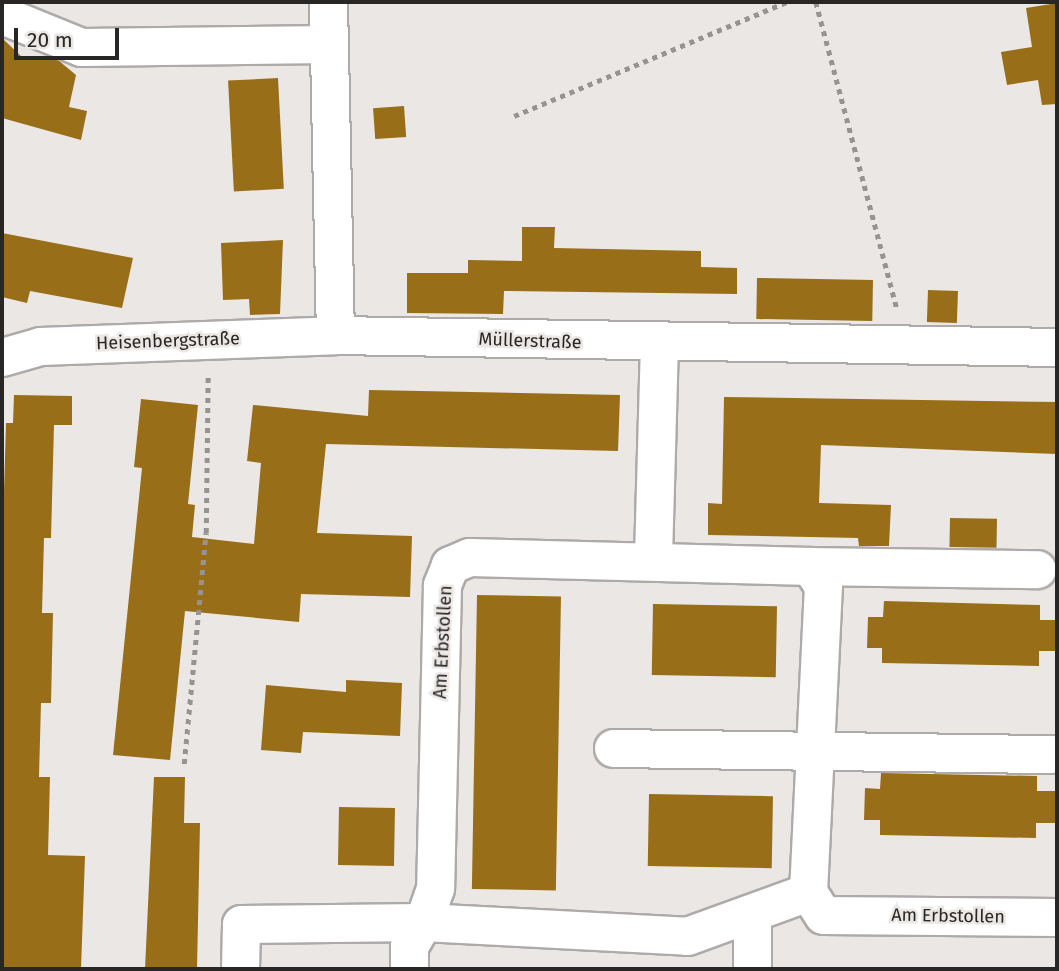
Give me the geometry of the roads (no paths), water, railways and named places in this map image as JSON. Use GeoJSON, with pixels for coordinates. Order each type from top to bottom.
{"type":"FeatureCollection","features":[{"type":"Feature","properties":{"kind":"street"},"geometry":{"type":"LineString","coordinates":[[328,2],[335,335]]}},
{"type":"Feature","properties":{"kind":"street"},"geometry":{"type":"LineString","coordinates":[[2,15],[81,47],[327,44]]}},
{"type":"Feature","properties":{"kind":"street","name":"Heisenbergstraße"},"geometry":{"type":"LineString","coordinates":[[2,357],[40,346],[335,335]]}},
{"type":"Feature","properties":{"kind":"street","name":"Müllerstraße"},"geometry":{"type":"LineString","coordinates":[[335,335],[660,345],[1057,347]]}},
{"type":"Feature","properties":{"kind":"street"},"geometry":{"type":"LineString","coordinates":[[653,557],[660,345]]}},
{"type":"Feature","properties":{"kind":"street","name":"Am Erbstollen"},"geometry":{"type":"LineString","coordinates":[[409,969],[409,946],[423,922],[435,888],[442,585],[450,565],[469,556],[653,557],[810,566],[1037,569]]}},
{"type":"Feature","properties":{"kind":"street"},"geometry":{"type":"LineString","coordinates":[[240,969],[241,924],[423,922],[687,936],[752,918],[808,892],[823,586],[810,566]]}},
{"type":"Feature","properties":{"kind":"street"},"geometry":{"type":"LineString","coordinates":[[613,748],[1052,754]]}},
{"type":"Feature","properties":{"kind":"street","name":"Am Erbstollen"},"geometry":{"type":"LineString","coordinates":[[808,892],[823,915],[1057,918]]}},
{"type":"Feature","properties":{"kind":"street"},"geometry":{"type":"LineString","coordinates":[[752,918],[752,969]]}}]}
